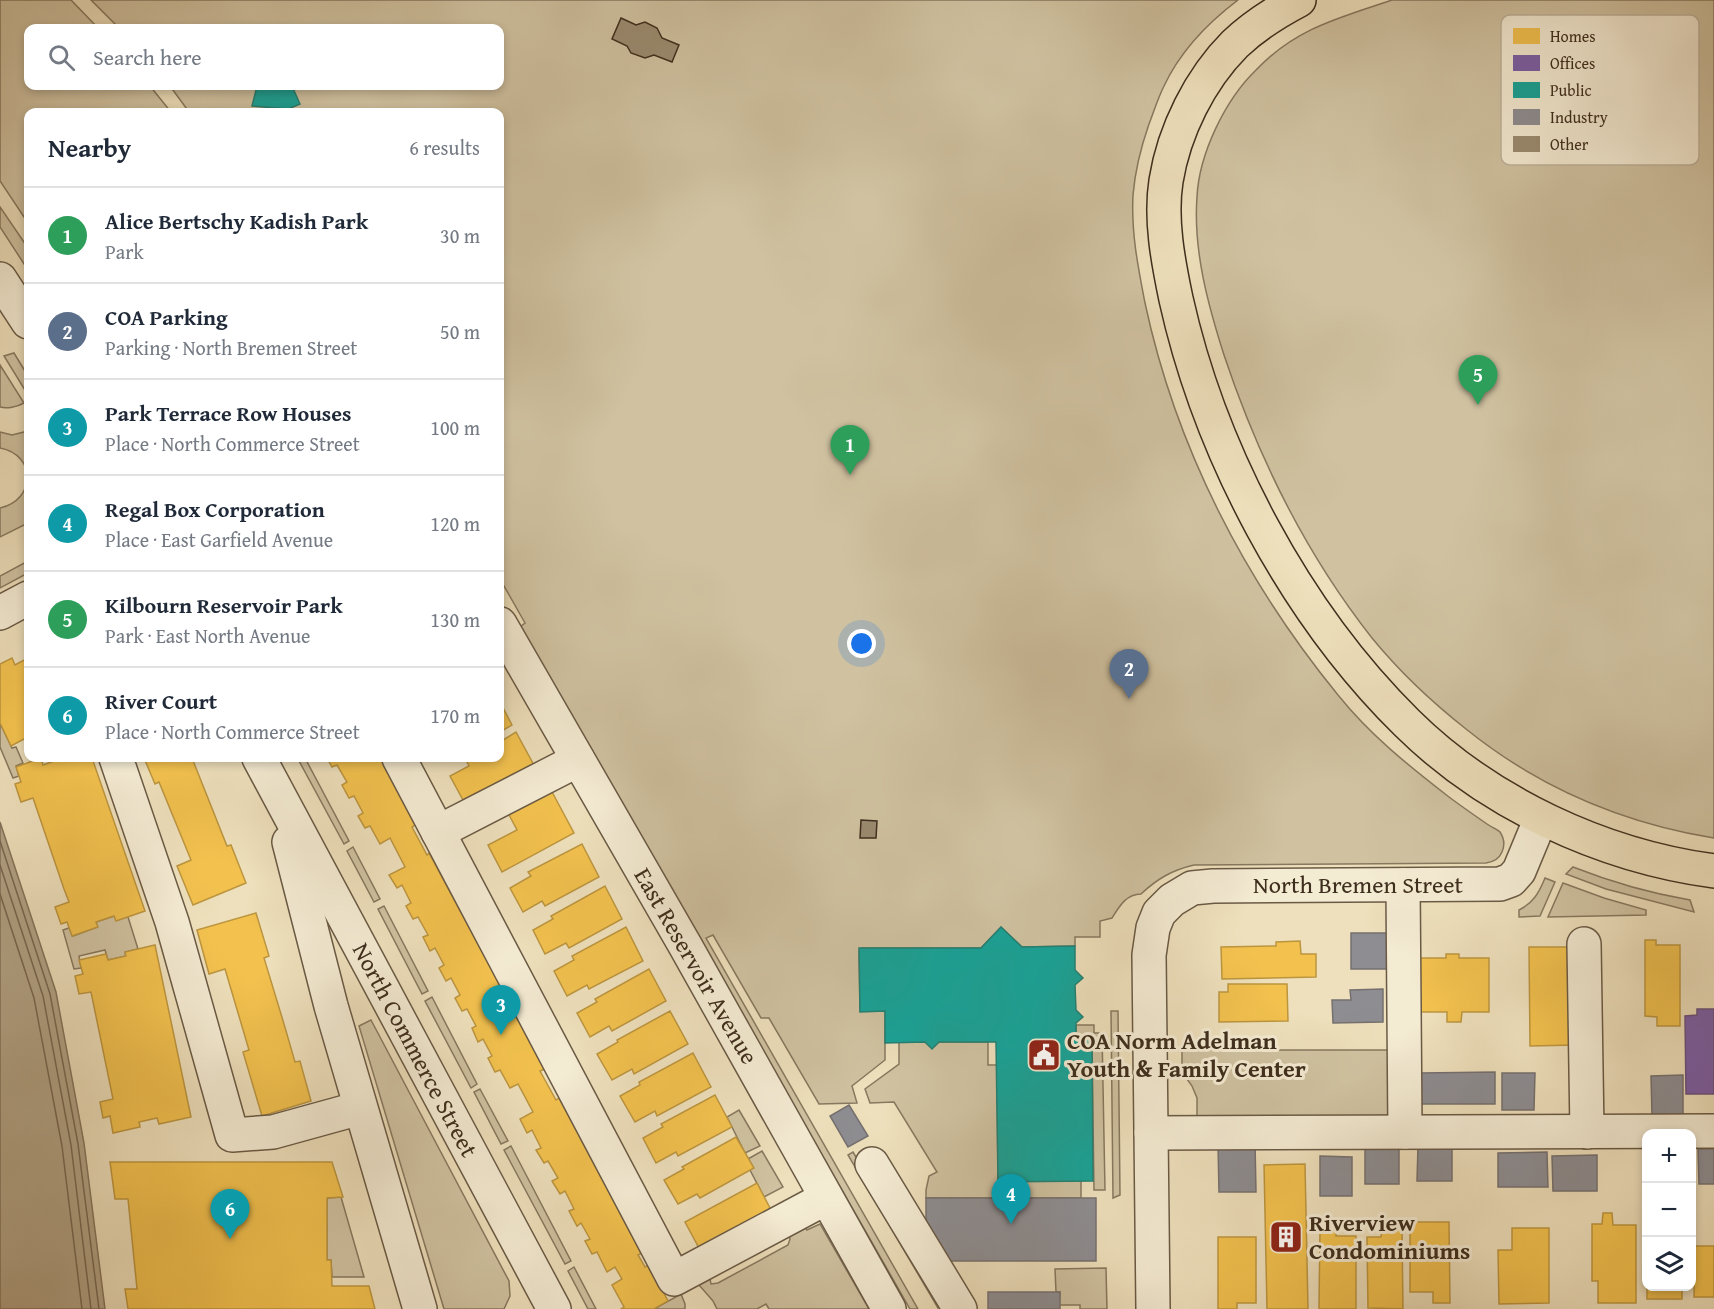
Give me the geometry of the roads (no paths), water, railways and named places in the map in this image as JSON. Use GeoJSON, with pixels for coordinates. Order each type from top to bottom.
{"type":"FeatureCollection","features":[{"type":"Feature","properties":{"kind":"main road"},"geometry":{"type":"LineString","coordinates":[[1299,0],[1274,13],[1234,45],[1207,78],[1188,112],[1166,181],[1164,225],[1170,269],[1191,355],[1219,435],[1254,511],[1279,556],[1320,620],[1346,655],[1408,724],[1446,757],[1486,785],[1541,818],[1577,834],[1659,861],[1714,871]]}},
{"type":"Feature","properties":{"kind":"street"},"geometry":{"type":"LineString","coordinates":[[0,279],[24,316]]}},
{"type":"Feature","properties":{"kind":"street"},"geometry":{"type":"LineString","coordinates":[[0,613],[24,600]]}},
{"type":"Feature","properties":{"kind":"street","name":"East Reservoir Avenue"},"geometry":{"type":"LineString","coordinates":[[504,631],[686,947],[889,1309]]}},
{"type":"Feature","properties":{"kind":"street"},"geometry":{"type":"LineString","coordinates":[[438,832],[578,760]]}},
{"type":"Feature","properties":{"kind":"street"},"geometry":{"type":"LineString","coordinates":[[117,762],[172,922],[232,1135],[273,1132],[360,1108]]}},
{"type":"Feature","properties":{"kind":"street","name":"North Commerce Street"},"geometry":{"type":"LineString","coordinates":[[261,762],[554,1309]]}},
{"type":"Feature","properties":{"kind":"street"},"geometry":{"type":"LineString","coordinates":[[401,762],[674,1279],[826,1198]]}},
{"type":"Feature","properties":{"kind":"street","name":"North Commerce Street"},"geometry":{"type":"LineString","coordinates":[[276,791],[360,1108],[420,1309]]}},
{"type":"Feature","properties":{"kind":"street","name":"North Bremen Street"},"geometry":{"type":"LineString","coordinates":[[1151,1133],[1149,955],[1153,928],[1159,913],[1172,900],[1192,888],[1213,886],[1500,884],[1511,880],[1519,870],[1541,818]]}},
{"type":"Feature","properties":{"kind":"street"},"geometry":{"type":"LineString","coordinates":[[1403,885],[1405,1132]]}},
{"type":"Feature","properties":{"kind":"street"},"geometry":{"type":"LineString","coordinates":[[1584,944],[1587,1132]]}},
{"type":"Feature","properties":{"kind":"street"},"geometry":{"type":"LineString","coordinates":[[1153,1309],[1151,1133],[1714,1131]]}},
{"type":"Feature","properties":{"kind":"street"},"geometry":{"type":"LineString","coordinates":[[872,1164],[960,1309]]}},
{"type":"Feature","properties":{"kind":"water"},"geometry":{"type":"Polygon","coordinates":[[[0,822],[56,992],[84,1143],[105,1309],[0,1309],[0,822]]]}},
{"type":"Feature","properties":{"kind":"place","name":"Kilbourn Reservoir Park"},"geometry":{"type":"Point","coordinates":[1478,405]}},
{"type":"Feature","properties":{"kind":"place","name":"Alice Bertschy Kadish Park"},"geometry":{"type":"Point","coordinates":[850,475]}},
{"type":"Feature","properties":{"kind":"place","name":"COA Parking"},"geometry":{"type":"Point","coordinates":[1129,699]}},
{"type":"Feature","properties":{"kind":"place","name":"Park Terrace Row Houses"},"geometry":{"type":"Point","coordinates":[501,1035]}},
{"type":"Feature","properties":{"kind":"place","name":"COA Norm Adelman Youth & Family Center"},"geometry":{"type":"Point","coordinates":[1044,1055]}},
{"type":"Feature","properties":{"kind":"place","name":"Regal Box Corporation"},"geometry":{"type":"Point","coordinates":[1011,1224]}},
{"type":"Feature","properties":{"kind":"place","name":"Riverview Condominiums"},"geometry":{"type":"Point","coordinates":[1286,1237]}},
{"type":"Feature","properties":{"kind":"place","name":"River Court"},"geometry":{"type":"Point","coordinates":[230,1239]}}]}
